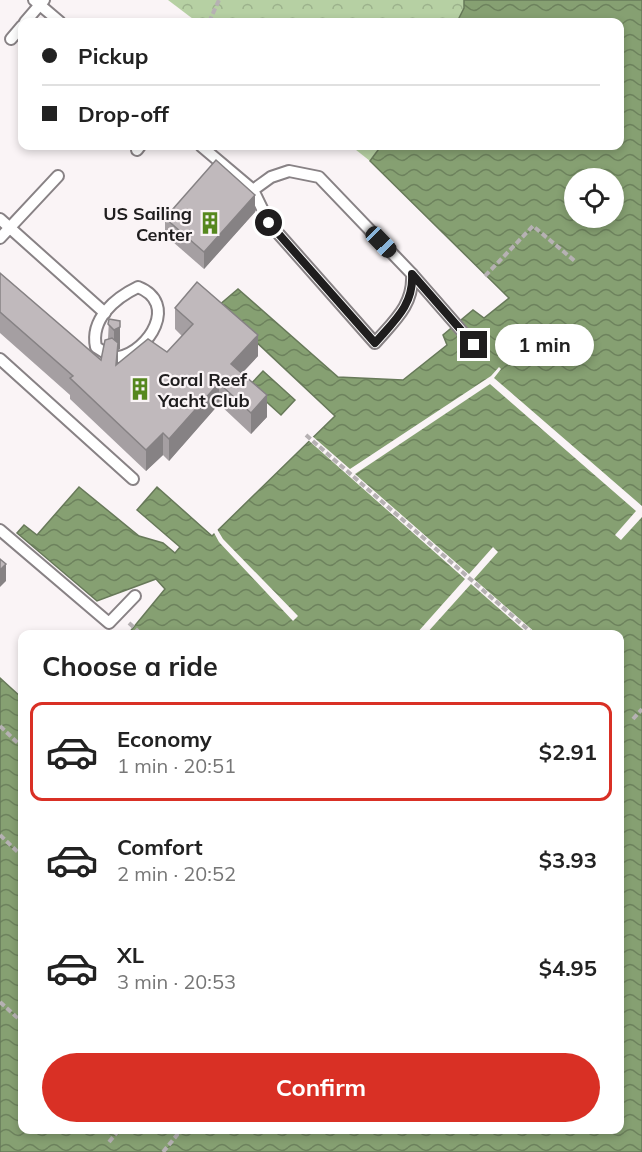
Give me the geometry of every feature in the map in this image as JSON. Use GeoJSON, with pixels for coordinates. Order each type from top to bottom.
{"type":"FeatureCollection","features":[{"type":"Feature","properties":{"kind":"lane"},"geometry":{"type":"LineString","coordinates":[[28,18],[40,2],[56,18]]}},
{"type":"Feature","properties":{"kind":"lane"},"geometry":{"type":"LineString","coordinates":[[11,39],[18,31]]}},
{"type":"Feature","properties":{"kind":"lane"},"geometry":{"type":"LineString","coordinates":[[206,150],[252,190],[269,223],[375,343],[406,307],[413,291],[412,274]]}},
{"type":"Feature","properties":{"kind":"lane"},"geometry":{"type":"LineString","coordinates":[[252,190],[271,177],[289,171],[319,177],[412,274],[474,345]]}},
{"type":"Feature","properties":{"kind":"lane"},"geometry":{"type":"LineString","coordinates":[[0,238],[58,176]]}},
{"type":"Feature","properties":{"kind":"lane"},"geometry":{"type":"LineString","coordinates":[[0,219],[105,313]]}},
{"type":"Feature","properties":{"kind":"lane"},"geometry":{"type":"LineString","coordinates":[[106,354],[96,347],[93,335],[96,324],[122,295],[138,287],[149,291],[159,305],[157,325],[130,355],[119,357]]}},
{"type":"Feature","properties":{"kind":"lane"},"geometry":{"type":"LineString","coordinates":[[0,359],[134,479]]}},
{"type":"Feature","properties":{"kind":"lane"},"geometry":{"type":"LineString","coordinates":[[0,530],[109,623],[135,596]]}},
{"type":"Feature","properties":{"kind":"path"},"geometry":{"type":"LineString","coordinates":[[211,18],[219,0]]}},
{"type":"Feature","properties":{"kind":"path"},"geometry":{"type":"LineString","coordinates":[[485,276],[533,226],[576,262]]}},
{"type":"Feature","properties":{"kind":"path"},"geometry":{"type":"LineString","coordinates":[[306,435],[528,630]]}},
{"type":"Feature","properties":{"kind":"path"},"geometry":{"type":"LineString","coordinates":[[124,619],[136,630]]}},
{"type":"Feature","properties":{"kind":"path"},"geometry":{"type":"LineString","coordinates":[[633,719],[642,709]]}},
{"type":"Feature","properties":{"kind":"path"},"geometry":{"type":"LineString","coordinates":[[0,726],[18,743]]}},
{"type":"Feature","properties":{"kind":"path"},"geometry":{"type":"LineString","coordinates":[[0,835],[18,852]]}},
{"type":"Feature","properties":{"kind":"path"},"geometry":{"type":"LineString","coordinates":[[0,1002],[18,1018]]}},
{"type":"Feature","properties":{"kind":"path"},"geometry":{"type":"LineString","coordinates":[[109,1142],[116,1134]]}},
{"type":"Feature","properties":{"kind":"path"},"geometry":{"type":"LineString","coordinates":[[163,1152],[176,1134]]}},
{"type":"Feature","properties":{"kind":"green space"},"geometry":{"type":"Polygon","coordinates":[[[168,0],[464,0],[465,8],[459,18],[192,18],[168,0]]]}},
{"type":"Feature","properties":{"kind":"green space"},"geometry":{"type":"Polygon","coordinates":[[[356,150],[378,150],[370,161],[356,150]]]}},
{"type":"Feature","properties":{"kind":"water"},"geometry":{"type":"Polygon","coordinates":[[[464,0],[642,0],[642,1152],[0,1152],[0,678],[18,694],[18,1134],[624,1134],[624,630],[131,630],[165,589],[156,579],[97,601],[17,533],[24,525],[37,535],[79,487],[139,536],[163,543],[175,553],[180,547],[137,510],[157,487],[212,536],[335,416],[218,306],[238,289],[338,377],[403,380],[447,345],[443,335],[473,310],[484,318],[509,298],[370,161],[378,150],[624,150],[624,18],[459,18],[464,8],[464,0]]]}},
{"type":"Feature","properties":{"kind":"water"},"geometry":{"type":"Polygon","coordinates":[[[263,371],[295,400],[281,415],[249,386],[263,371]]]}},
{"type":"Feature","properties":{"kind":"pier"},"geometry":{"type":"Polygon","coordinates":[[[499,367],[501,369],[494,378],[642,506],[642,517],[621,540],[615,535],[636,511],[490,384],[355,474],[469,574],[493,547],[498,552],[474,579],[532,630],[523,630],[471,584],[430,630],[420,630],[465,579],[307,439],[311,435],[350,469],[491,376],[499,367]]]}},
{"type":"Feature","properties":{"kind":"pier"},"geometry":{"type":"Polygon","coordinates":[[[217,529],[223,539],[298,616],[293,621],[219,542],[213,531],[217,529]]]}},
{"type":"Feature","properties":{"kind":"building","name":"US Sailing Center"},"geometry":{"type":"Polygon","coordinates":[[[216,160],[255,195],[204,252],[165,218],[216,160]]]}},
{"type":"Feature","properties":{"kind":"building","name":"Coral Reef Yacht Club"},"geometry":{"type":"Polygon","coordinates":[[[0,273],[101,360],[105,340],[112,338],[118,343],[116,365],[148,339],[167,352],[193,324],[175,308],[197,282],[258,335],[231,364],[267,395],[251,413],[219,383],[169,439],[163,433],[146,450],[70,378],[73,376],[0,312],[0,273]]]}},
{"type":"Feature","properties":{"kind":"building"},"geometry":{"type":"Polygon","coordinates":[[[109,319],[120,321],[120,327],[114,330],[108,324],[109,319]]]}},
{"type":"Feature","properties":{"kind":"building"},"geometry":{"type":"Polygon","coordinates":[[[0,559],[6,564],[0,570],[0,559]]]}},
{"type":"Feature","properties":{"kind":"place","name":"US Sailing Center"},"geometry":{"type":"Point","coordinates":[210,223]}},
{"type":"Feature","properties":{"kind":"place","name":"Coral Reef Yacht Club"},"geometry":{"type":"Point","coordinates":[140,389]}},
{"type":"Feature","properties":{"kind":"route"},"geometry":{"type":"LineString","coordinates":[[269,223],[375,343],[406,307],[413,291],[412,274],[474,345]]}}]}
